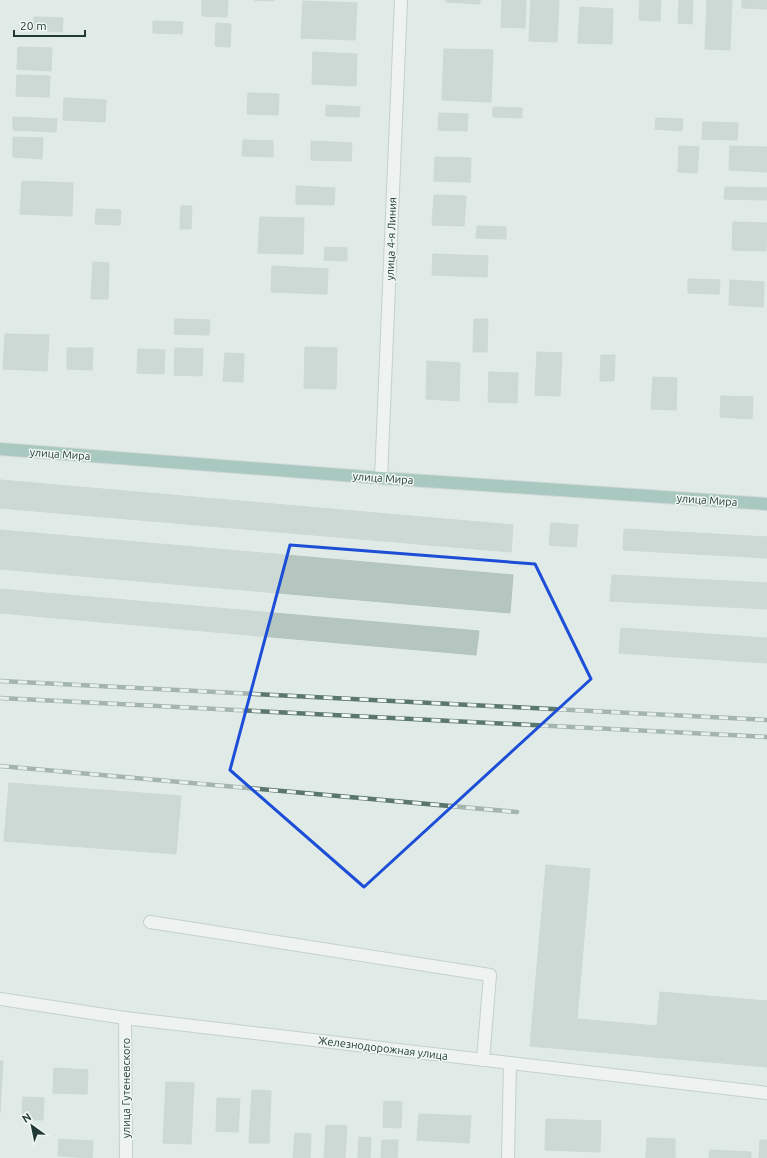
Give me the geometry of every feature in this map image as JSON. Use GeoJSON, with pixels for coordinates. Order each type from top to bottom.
{"type":"FeatureCollection","features":[{"type":"Feature","properties":{"kind":"main road","name":"улица Мира"},"geometry":{"type":"LineString","coordinates":[[0,449],[381,478],[767,504]]}},
{"type":"Feature","properties":{"kind":"street","name":"улица 4-я Линия"},"geometry":{"type":"LineString","coordinates":[[381,478],[401,0]]}},
{"type":"Feature","properties":{"kind":"street"},"geometry":{"type":"LineString","coordinates":[[150,922],[490,975],[483,1060]]}},
{"type":"Feature","properties":{"kind":"street","name":"Железнодорожная улица"},"geometry":{"type":"LineString","coordinates":[[0,1000],[125,1018],[767,1093]]}},
{"type":"Feature","properties":{"kind":"street","name":"улица Гутеневского"},"geometry":{"type":"LineString","coordinates":[[125,1018],[126,1158]]}},
{"type":"Feature","properties":{"kind":"street"},"geometry":{"type":"LineString","coordinates":[[508,1158],[510,1063]]}},
{"type":"Feature","properties":{"kind":"highlighted area"},"geometry":{"type":"Polygon","coordinates":[[[290,545],[535,564],[591,679],[364,887],[230,770],[290,545]]]}},
{"type":"Feature","properties":{"kind":"building"},"geometry":{"type":"Polygon","coordinates":[[[202,0],[228,0],[227,17],[202,16],[202,0]]]}},
{"type":"Feature","properties":{"kind":"building"},"geometry":{"type":"Polygon","coordinates":[[[446,0],[480,0],[480,4],[446,2],[446,0]]]}},
{"type":"Feature","properties":{"kind":"building"},"geometry":{"type":"Polygon","coordinates":[[[502,0],[526,0],[525,28],[501,27],[502,0]]]}},
{"type":"Feature","properties":{"kind":"building"},"geometry":{"type":"Polygon","coordinates":[[[531,0],[559,0],[557,42],[529,41],[531,0]]]}},
{"type":"Feature","properties":{"kind":"building"},"geometry":{"type":"Polygon","coordinates":[[[640,0],[661,0],[660,21],[639,20],[640,0]]]}},
{"type":"Feature","properties":{"kind":"building"},"geometry":{"type":"Polygon","coordinates":[[[679,0],[693,0],[692,24],[678,23],[679,0]]]}},
{"type":"Feature","properties":{"kind":"building"},"geometry":{"type":"Polygon","coordinates":[[[707,0],[732,0],[730,50],[705,49],[707,0]]]}},
{"type":"Feature","properties":{"kind":"building"},"geometry":{"type":"Polygon","coordinates":[[[742,0],[767,0],[767,9],[742,8],[742,0]]]}},
{"type":"Feature","properties":{"kind":"building"},"geometry":{"type":"Polygon","coordinates":[[[303,1],[357,3],[355,40],[301,38],[303,1]]]}},
{"type":"Feature","properties":{"kind":"building"},"geometry":{"type":"Polygon","coordinates":[[[580,7],[613,9],[612,44],[578,43],[580,7]]]}},
{"type":"Feature","properties":{"kind":"building"},"geometry":{"type":"Polygon","coordinates":[[[34,17],[63,18],[62,32],[34,31],[34,17]]]}},
{"type":"Feature","properties":{"kind":"building"},"geometry":{"type":"Polygon","coordinates":[[[153,21],[183,22],[182,34],[153,33],[153,21]]]}},
{"type":"Feature","properties":{"kind":"building"},"geometry":{"type":"Polygon","coordinates":[[[216,23],[231,24],[230,47],[215,46],[216,23]]]}},
{"type":"Feature","properties":{"kind":"building"},"geometry":{"type":"Polygon","coordinates":[[[18,47],[52,48],[51,71],[17,69],[18,47]]]}},
{"type":"Feature","properties":{"kind":"building"},"geometry":{"type":"Polygon","coordinates":[[[444,49],[493,50],[491,102],[442,100],[444,49]]]}},
{"type":"Feature","properties":{"kind":"building"},"geometry":{"type":"Polygon","coordinates":[[[313,52],[357,54],[356,86],[312,84],[313,52]]]}},
{"type":"Feature","properties":{"kind":"building"},"geometry":{"type":"Polygon","coordinates":[[[17,75],[50,76],[49,97],[16,96],[17,75]]]}},
{"type":"Feature","properties":{"kind":"building"},"geometry":{"type":"Polygon","coordinates":[[[248,93],[279,94],[278,115],[247,114],[248,93]]]}},
{"type":"Feature","properties":{"kind":"building"},"geometry":{"type":"Polygon","coordinates":[[[64,98],[106,100],[105,122],[63,120],[64,98]]]}},
{"type":"Feature","properties":{"kind":"building"},"geometry":{"type":"Polygon","coordinates":[[[326,105],[360,107],[359,117],[326,116],[326,105]]]}},
{"type":"Feature","properties":{"kind":"building"},"geometry":{"type":"Polygon","coordinates":[[[493,107],[522,108],[522,118],[493,117],[493,107]]]}},
{"type":"Feature","properties":{"kind":"building"},"geometry":{"type":"Polygon","coordinates":[[[439,113],[468,114],[467,131],[438,130],[439,113]]]}},
{"type":"Feature","properties":{"kind":"building"},"geometry":{"type":"Polygon","coordinates":[[[13,117],[57,119],[56,132],[13,130],[13,117]]]}},
{"type":"Feature","properties":{"kind":"building"},"geometry":{"type":"Polygon","coordinates":[[[656,118],[683,119],[682,131],[655,129],[656,118]]]}},
{"type":"Feature","properties":{"kind":"building"},"geometry":{"type":"Polygon","coordinates":[[[703,122],[738,123],[737,140],[702,139],[703,122]]]}},
{"type":"Feature","properties":{"kind":"building"},"geometry":{"type":"Polygon","coordinates":[[[13,137],[43,138],[42,159],[13,157],[13,137]]]}},
{"type":"Feature","properties":{"kind":"building"},"geometry":{"type":"Polygon","coordinates":[[[243,140],[273,141],[273,157],[242,156],[243,140]]]}},
{"type":"Feature","properties":{"kind":"building"},"geometry":{"type":"Polygon","coordinates":[[[311,141],[352,143],[351,161],[311,160],[311,141]]]}},
{"type":"Feature","properties":{"kind":"building"},"geometry":{"type":"Polygon","coordinates":[[[679,146],[699,147],[697,173],[678,172],[679,146]]]}},
{"type":"Feature","properties":{"kind":"building"},"geometry":{"type":"Polygon","coordinates":[[[730,146],[767,147],[767,172],[729,170],[730,146]]]}},
{"type":"Feature","properties":{"kind":"building"},"geometry":{"type":"Polygon","coordinates":[[[435,157],[471,158],[470,182],[434,181],[435,157]]]}},
{"type":"Feature","properties":{"kind":"building"},"geometry":{"type":"Polygon","coordinates":[[[22,181],[73,183],[72,216],[20,214],[22,181]]]}},
{"type":"Feature","properties":{"kind":"building"},"geometry":{"type":"Polygon","coordinates":[[[296,186],[335,188],[334,205],[296,204],[296,186]]]}},
{"type":"Feature","properties":{"kind":"building"},"geometry":{"type":"Polygon","coordinates":[[[725,187],[767,188],[767,200],[724,199],[725,187]]]}},
{"type":"Feature","properties":{"kind":"building"},"geometry":{"type":"Polygon","coordinates":[[[434,195],[466,196],[464,226],[432,225],[434,195]]]}},
{"type":"Feature","properties":{"kind":"building"},"geometry":{"type":"Polygon","coordinates":[[[181,206],[192,206],[191,229],[180,229],[181,206]]]}},
{"type":"Feature","properties":{"kind":"building"},"geometry":{"type":"Polygon","coordinates":[[[96,209],[121,210],[120,225],[95,224],[96,209]]]}},
{"type":"Feature","properties":{"kind":"building"},"geometry":{"type":"Polygon","coordinates":[[[260,217],[304,218],[303,254],[258,253],[260,217]]]}},
{"type":"Feature","properties":{"kind":"building"},"geometry":{"type":"Polygon","coordinates":[[[733,222],[767,223],[766,251],[732,250],[733,222]]]}},
{"type":"Feature","properties":{"kind":"building"},"geometry":{"type":"Polygon","coordinates":[[[477,226],[506,227],[506,239],[476,238],[477,226]]]}},
{"type":"Feature","properties":{"kind":"building"},"geometry":{"type":"Polygon","coordinates":[[[325,247],[347,248],[347,261],[324,260],[325,247]]]}},
{"type":"Feature","properties":{"kind":"building"},"geometry":{"type":"Polygon","coordinates":[[[433,254],[488,256],[487,277],[432,275],[433,254]]]}},
{"type":"Feature","properties":{"kind":"building"},"geometry":{"type":"Polygon","coordinates":[[[93,262],[109,263],[108,299],[91,299],[93,262]]]}},
{"type":"Feature","properties":{"kind":"building"},"geometry":{"type":"Polygon","coordinates":[[[272,266],[328,269],[327,294],[271,292],[272,266]]]}},
{"type":"Feature","properties":{"kind":"building"},"geometry":{"type":"Polygon","coordinates":[[[688,279],[720,280],[719,294],[688,293],[688,279]]]}},
{"type":"Feature","properties":{"kind":"building"},"geometry":{"type":"Polygon","coordinates":[[[730,280],[764,282],[763,307],[729,305],[730,280]]]}},
{"type":"Feature","properties":{"kind":"building"},"geometry":{"type":"Polygon","coordinates":[[[175,319],[210,320],[209,335],[174,334],[175,319]]]}},
{"type":"Feature","properties":{"kind":"building"},"geometry":{"type":"Polygon","coordinates":[[[474,319],[488,319],[487,352],[473,352],[474,319]]]}},
{"type":"Feature","properties":{"kind":"building"},"geometry":{"type":"Polygon","coordinates":[[[5,334],[49,335],[47,371],[3,369],[5,334]]]}},
{"type":"Feature","properties":{"kind":"building"},"geometry":{"type":"Polygon","coordinates":[[[305,347],[337,348],[336,389],[304,388],[305,347]]]}},
{"type":"Feature","properties":{"kind":"building"},"geometry":{"type":"Polygon","coordinates":[[[67,348],[93,348],[92,370],[67,369],[67,348]]]}},
{"type":"Feature","properties":{"kind":"building"},"geometry":{"type":"Polygon","coordinates":[[[175,348],[203,349],[202,376],[174,375],[175,348]]]}},
{"type":"Feature","properties":{"kind":"building"},"geometry":{"type":"Polygon","coordinates":[[[138,349],[165,350],[164,374],[137,373],[138,349]]]}},
{"type":"Feature","properties":{"kind":"building"},"geometry":{"type":"Polygon","coordinates":[[[537,352],[562,353],[560,396],[535,395],[537,352]]]}},
{"type":"Feature","properties":{"kind":"building"},"geometry":{"type":"Polygon","coordinates":[[[225,353],[244,354],[243,382],[223,381],[225,353]]]}},
{"type":"Feature","properties":{"kind":"building"},"geometry":{"type":"Polygon","coordinates":[[[601,355],[615,355],[614,381],[600,381],[601,355]]]}},
{"type":"Feature","properties":{"kind":"building"},"geometry":{"type":"Polygon","coordinates":[[[427,361],[460,363],[459,401],[426,399],[427,361]]]}},
{"type":"Feature","properties":{"kind":"building"},"geometry":{"type":"Polygon","coordinates":[[[489,372],[518,373],[517,403],[488,402],[489,372]]]}},
{"type":"Feature","properties":{"kind":"building"},"geometry":{"type":"Polygon","coordinates":[[[653,377],[677,378],[676,410],[651,409],[653,377]]]}},
{"type":"Feature","properties":{"kind":"building"},"geometry":{"type":"Polygon","coordinates":[[[721,396],[753,397],[752,419],[720,417],[721,396]]]}},
{"type":"Feature","properties":{"kind":"building"},"geometry":{"type":"Polygon","coordinates":[[[0,480],[513,525],[511,552],[0,508],[0,480]]]}},
{"type":"Feature","properties":{"kind":"building"},"geometry":{"type":"Polygon","coordinates":[[[551,523],[578,525],[576,547],[549,545],[551,523]]]}},
{"type":"Feature","properties":{"kind":"building"},"geometry":{"type":"Polygon","coordinates":[[[624,529],[767,537],[767,558],[623,550],[624,529]]]}},
{"type":"Feature","properties":{"kind":"building"},"geometry":{"type":"Polygon","coordinates":[[[0,530],[513,575],[510,613],[0,569],[0,530]]]}},
{"type":"Feature","properties":{"kind":"building"},"geometry":{"type":"Polygon","coordinates":[[[612,575],[767,583],[767,609],[610,601],[612,575]]]}},
{"type":"Feature","properties":{"kind":"building"},"geometry":{"type":"Polygon","coordinates":[[[0,589],[479,631],[476,655],[0,613],[0,589]]]}},
{"type":"Feature","properties":{"kind":"building"},"geometry":{"type":"Polygon","coordinates":[[[621,628],[767,638],[767,663],[619,653],[621,628]]]}},
{"type":"Feature","properties":{"kind":"building"},"geometry":{"type":"Polygon","coordinates":[[[9,783],[181,796],[176,854],[4,841],[9,783]]]}},
{"type":"Feature","properties":{"kind":"building"},"geometry":{"type":"Polygon","coordinates":[[[546,865],[590,869],[577,1019],[657,1026],[660,992],[767,1001],[767,1067],[530,1046],[546,865]]]}},
{"type":"Feature","properties":{"kind":"building"},"geometry":{"type":"Polygon","coordinates":[[[0,1061],[3,1061],[0,1113],[0,1061]]]}},
{"type":"Feature","properties":{"kind":"building"},"geometry":{"type":"Polygon","coordinates":[[[54,1068],[88,1070],[87,1094],[53,1093],[54,1068]]]}},
{"type":"Feature","properties":{"kind":"building"},"geometry":{"type":"Polygon","coordinates":[[[166,1082],[194,1083],[191,1144],[163,1143],[166,1082]]]}},
{"type":"Feature","properties":{"kind":"building"},"geometry":{"type":"Polygon","coordinates":[[[252,1090],[271,1091],[269,1143],[249,1143],[252,1090]]]}},
{"type":"Feature","properties":{"kind":"building"},"geometry":{"type":"Polygon","coordinates":[[[23,1097],[44,1098],[43,1120],[22,1120],[23,1097]]]}},
{"type":"Feature","properties":{"kind":"building"},"geometry":{"type":"Polygon","coordinates":[[[217,1098],[240,1099],[238,1132],[216,1131],[217,1098]]]}},
{"type":"Feature","properties":{"kind":"building"},"geometry":{"type":"Polygon","coordinates":[[[384,1101],[402,1102],[401,1128],[383,1127],[384,1101]]]}},
{"type":"Feature","properties":{"kind":"building"},"geometry":{"type":"Polygon","coordinates":[[[419,1114],[471,1116],[469,1143],[417,1140],[419,1114]]]}},
{"type":"Feature","properties":{"kind":"building"},"geometry":{"type":"Polygon","coordinates":[[[546,1119],[601,1121],[600,1152],[545,1150],[546,1119]]]}},
{"type":"Feature","properties":{"kind":"building"},"geometry":{"type":"Polygon","coordinates":[[[326,1125],[347,1126],[345,1158],[324,1158],[326,1125]]]}},
{"type":"Feature","properties":{"kind":"building"},"geometry":{"type":"Polygon","coordinates":[[[295,1133],[311,1134],[310,1158],[293,1158],[295,1133]]]}},
{"type":"Feature","properties":{"kind":"building"},"geometry":{"type":"Polygon","coordinates":[[[359,1137],[371,1138],[370,1158],[358,1158],[359,1137]]]}},
{"type":"Feature","properties":{"kind":"building"},"geometry":{"type":"Polygon","coordinates":[[[647,1138],[675,1139],[675,1158],[646,1158],[647,1138]]]}},
{"type":"Feature","properties":{"kind":"building"},"geometry":{"type":"Polygon","coordinates":[[[59,1139],[93,1141],[92,1158],[58,1156],[59,1139]]]}},
{"type":"Feature","properties":{"kind":"building"},"geometry":{"type":"Polygon","coordinates":[[[382,1140],[398,1140],[397,1158],[381,1158],[382,1140]]]}},
{"type":"Feature","properties":{"kind":"building"},"geometry":{"type":"Polygon","coordinates":[[[760,1140],[767,1140],[767,1158],[759,1158],[760,1140]]]}},
{"type":"Feature","properties":{"kind":"building"},"geometry":{"type":"Polygon","coordinates":[[[710,1150],[751,1152],[751,1158],[709,1158],[710,1150]]]}},
{"type":"Feature","properties":{"kind":"railway"},"geometry":{"type":"LineString","coordinates":[[0,681],[767,720]]}},
{"type":"Feature","properties":{"kind":"railway"},"geometry":{"type":"LineString","coordinates":[[0,698],[767,737]]}},
{"type":"Feature","properties":{"kind":"railway"},"geometry":{"type":"LineString","coordinates":[[0,766],[517,812]]}}]}
